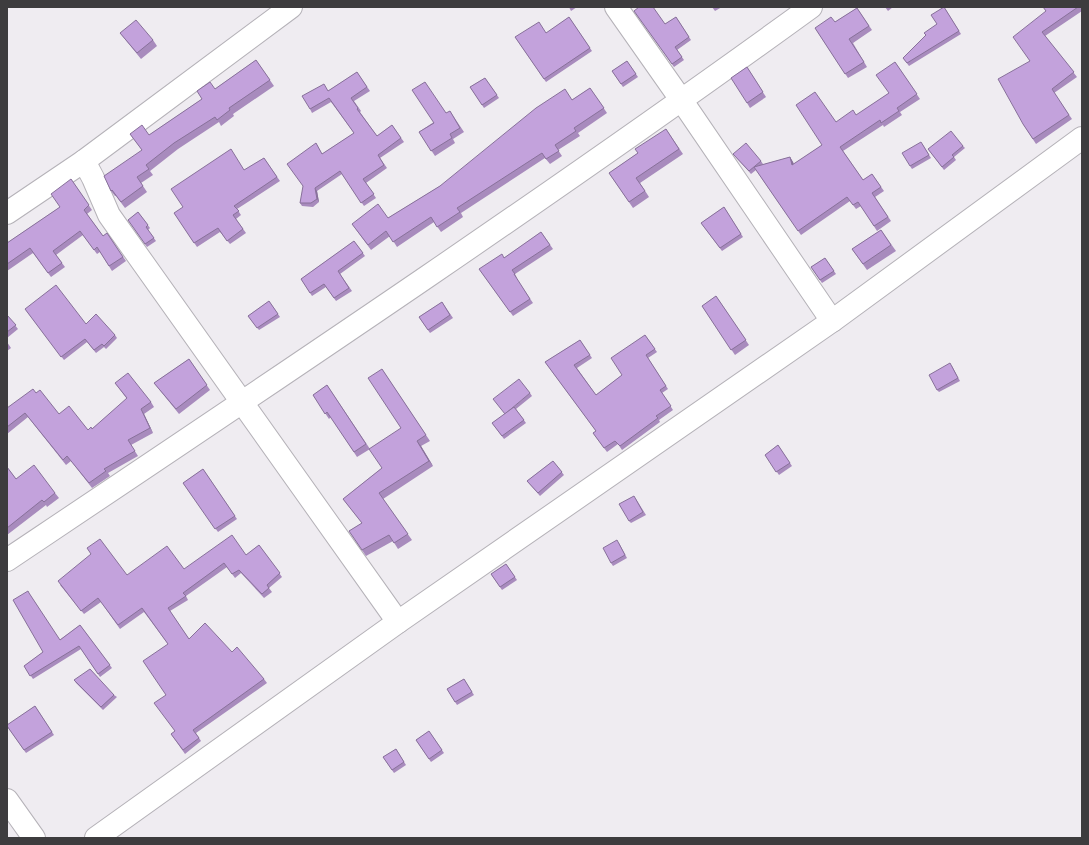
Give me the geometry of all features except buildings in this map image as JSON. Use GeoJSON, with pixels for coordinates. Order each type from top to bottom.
{"type":"FeatureCollection","features":[{"type":"Feature","properties":{"kind":"street"},"geometry":{"type":"LineString","coordinates":[[7,213],[84,161],[291,7]]}},
{"type":"Feature","properties":{"kind":"street"},"geometry":{"type":"LineString","coordinates":[[616,7],[832,321]]}},
{"type":"Feature","properties":{"kind":"street"},"geometry":{"type":"LineString","coordinates":[[7,560],[242,403],[682,101],[811,7]]}},
{"type":"Feature","properties":{"kind":"street"},"geometry":{"type":"LineString","coordinates":[[96,838],[398,622],[832,321],[1082,138]]}},
{"type":"Feature","properties":{"kind":"street"},"geometry":{"type":"LineString","coordinates":[[84,161],[94,178],[109,215],[398,622]]}},
{"type":"Feature","properties":{"kind":"street"},"geometry":{"type":"LineString","coordinates":[[7,800],[34,838]]}}]}
